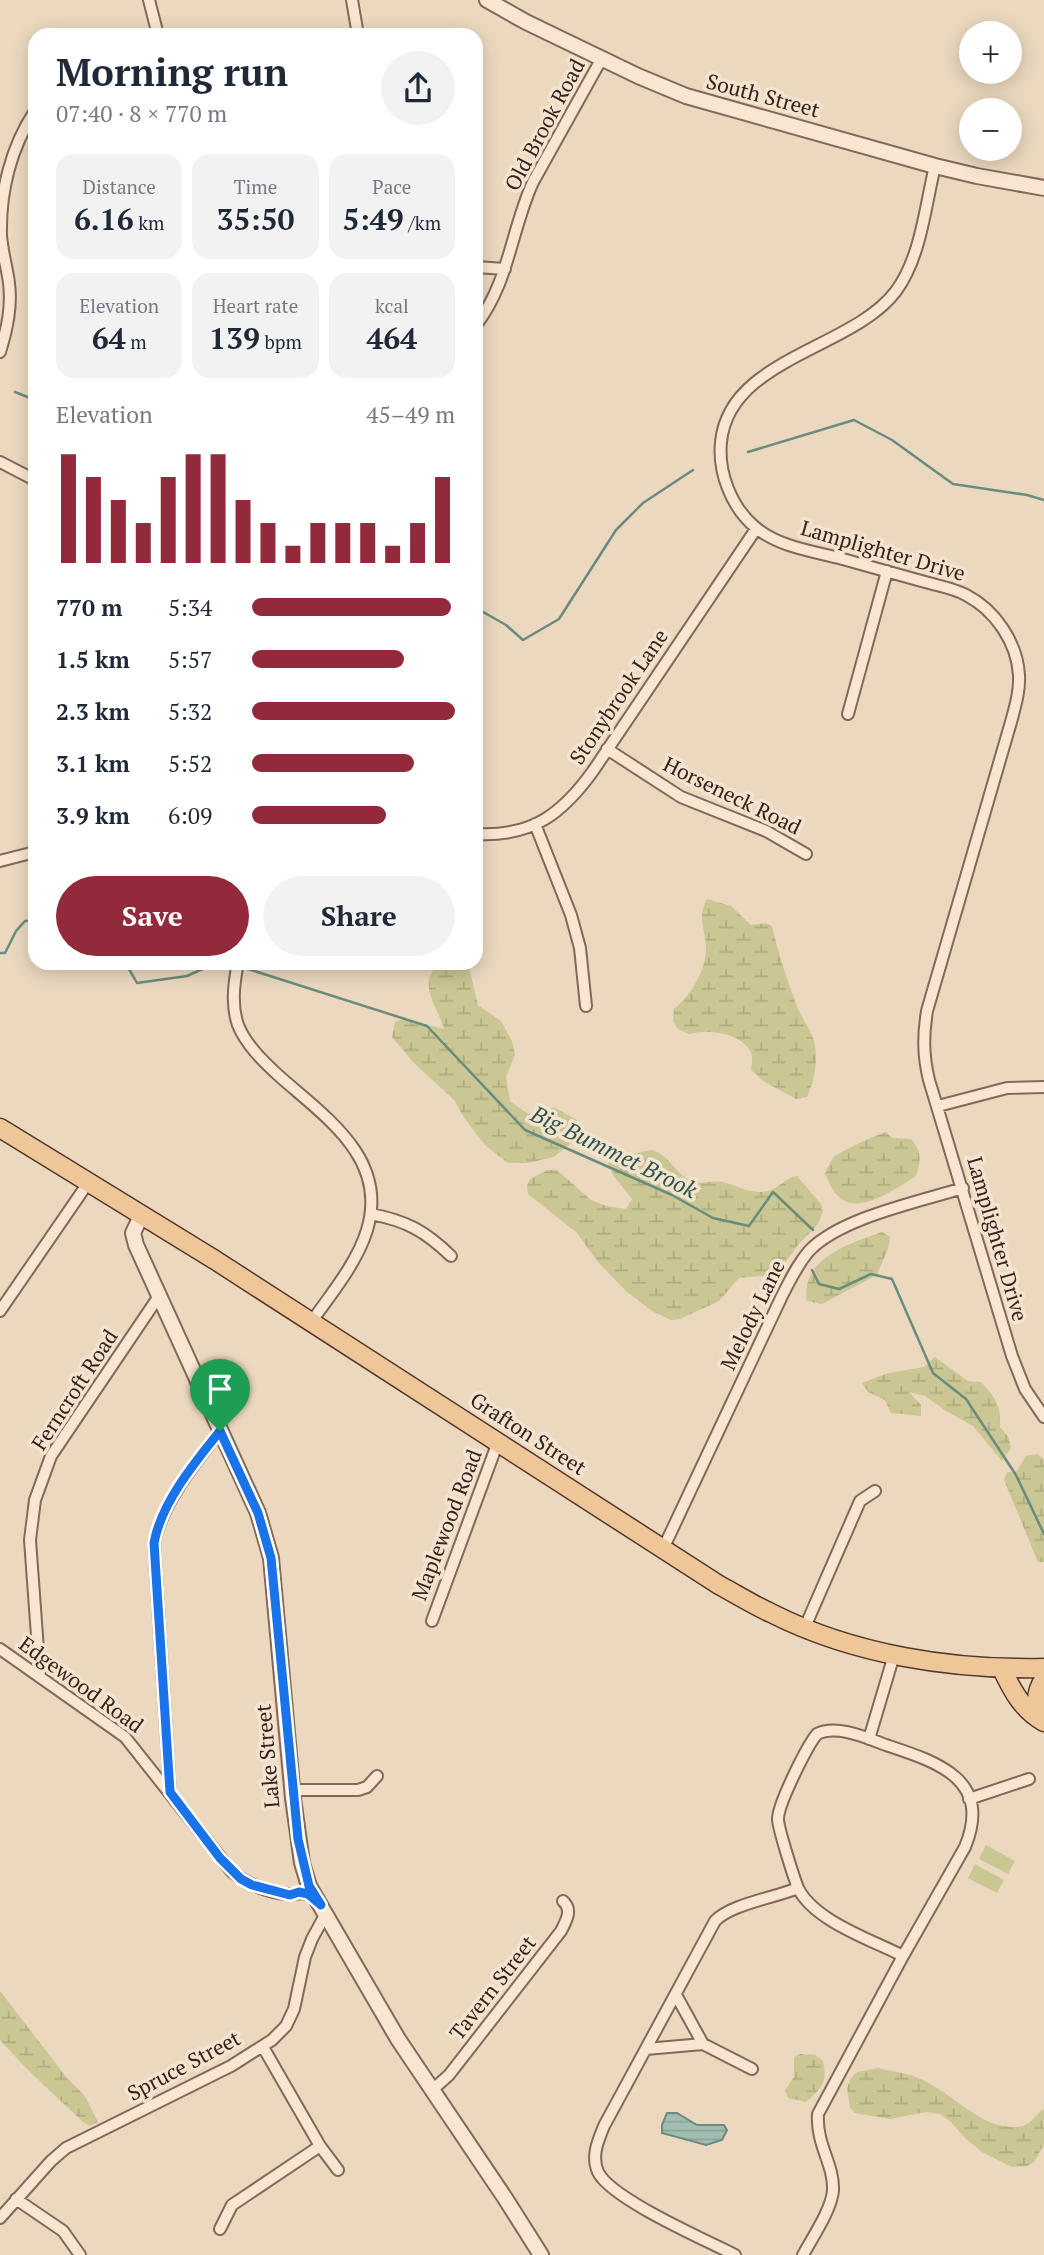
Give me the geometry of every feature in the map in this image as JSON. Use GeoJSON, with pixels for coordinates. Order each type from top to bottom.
{"type":"FeatureCollection","features":[{"type":"Feature","properties":{"kind":"main road","name":"Grafton Street"},"geometry":{"type":"LineString","coordinates":[[0,1128],[312,1321],[663,1549],[733,1593],[773,1614],[805,1628],[894,1655],[1002,1669],[1044,1668]]}},
{"type":"Feature","properties":{"kind":"main road"},"geometry":{"type":"LineString","coordinates":[[1002,1669],[1020,1702],[1032,1714],[1044,1719]]}},
{"type":"Feature","properties":{"kind":"main road"},"geometry":{"type":"LineString","coordinates":[[1044,1679],[1037,1698],[1044,1719]]}},
{"type":"Feature","properties":{"kind":"street"},"geometry":{"type":"LineString","coordinates":[[149,0],[156,28]]}},
{"type":"Feature","properties":{"kind":"street"},"geometry":{"type":"LineString","coordinates":[[352,0],[357,28]]}},
{"type":"Feature","properties":{"kind":"street","name":"South Street"},"geometry":{"type":"LineString","coordinates":[[487,0],[526,22],[686,96],[935,166],[1044,188]]}},
{"type":"Feature","properties":{"kind":"street","name":"Old Brook Road"},"geometry":{"type":"LineString","coordinates":[[483,315],[494,298],[505,269],[524,203],[533,182],[602,58]]}},
{"type":"Feature","properties":{"kind":"street"},"geometry":{"type":"LineString","coordinates":[[0,352],[6,333],[10,297],[1,236],[3,195],[10,162],[28,123]]}},
{"type":"Feature","properties":{"kind":"street","name":"Lamplighter Drive"},"geometry":{"type":"LineString","coordinates":[[935,166],[913,259],[894,293],[864,318],[760,377],[742,396],[727,419],[721,443],[723,471],[733,499],[756,529],[794,546],[958,591],[985,608],[1007,634],[1016,657],[1019,687],[1011,722],[927,1011],[922,1037],[924,1062],[1015,1364],[1025,1389],[1044,1417]]}},
{"type":"Feature","properties":{"kind":"street"},"geometry":{"type":"LineString","coordinates":[[483,267],[505,269]]}},
{"type":"Feature","properties":{"kind":"street"},"geometry":{"type":"LineString","coordinates":[[0,462],[28,476]]}},
{"type":"Feature","properties":{"kind":"street","name":"Stonybrook Lane"},"geometry":{"type":"LineString","coordinates":[[483,833],[516,831],[535,824],[567,804],[756,529]]}},
{"type":"Feature","properties":{"kind":"street"},"geometry":{"type":"LineString","coordinates":[[848,714],[887,571]]}},
{"type":"Feature","properties":{"kind":"street","name":"Horseneck Road"},"geometry":{"type":"LineString","coordinates":[[607,749],[681,797],[766,831],[806,853]]}},
{"type":"Feature","properties":{"kind":"street"},"geometry":{"type":"LineString","coordinates":[[535,824],[571,915],[580,948],[586,1006]]}},
{"type":"Feature","properties":{"kind":"street"},"geometry":{"type":"LineString","coordinates":[[0,860],[28,854]]}},
{"type":"Feature","properties":{"kind":"street"},"geometry":{"type":"LineString","coordinates":[[236,970],[233,1004],[238,1025],[248,1044],[352,1144],[370,1180],[371,1214],[367,1230],[357,1253],[312,1321]]}},
{"type":"Feature","properties":{"kind":"street"},"geometry":{"type":"LineString","coordinates":[[938,1106],[1007,1088],[1044,1087]]}},
{"type":"Feature","properties":{"kind":"street"},"geometry":{"type":"LineString","coordinates":[[0,1311],[88,1183]]}},
{"type":"Feature","properties":{"kind":"street","name":"Melody Lane"},"geometry":{"type":"LineString","coordinates":[[663,1549],[787,1287],[808,1252],[831,1233],[849,1224],[963,1188]]}},
{"type":"Feature","properties":{"kind":"street"},"geometry":{"type":"LineString","coordinates":[[371,1214],[410,1225],[431,1237],[451,1256]]}},
{"type":"Feature","properties":{"kind":"street","name":"Lake Street"},"geometry":{"type":"LineString","coordinates":[[141,1216],[133,1237],[258,1513],[271,1558],[292,1790],[302,1863],[309,1886],[391,2029],[541,2255]]}},
{"type":"Feature","properties":{"kind":"street","name":"Ferncroft Road"},"geometry":{"type":"LineString","coordinates":[[40,1677],[30,1540],[35,1500],[51,1456],[159,1296]]}},
{"type":"Feature","properties":{"kind":"street"},"geometry":{"type":"LineString","coordinates":[[170,1792],[154,1543],[159,1519],[220,1431]]}},
{"type":"Feature","properties":{"kind":"street","name":"Maplewood Road"},"geometry":{"type":"LineString","coordinates":[[432,1621],[476,1498],[500,1443]]}},
{"type":"Feature","properties":{"kind":"street"},"geometry":{"type":"LineString","coordinates":[[805,1628],[858,1505],[862,1498],[875,1491]]}},
{"type":"Feature","properties":{"kind":"street","name":"Edgewood Road"},"geometry":{"type":"LineString","coordinates":[[0,1649],[125,1737],[220,1858],[241,1879],[252,1885],[290,1895],[299,1892],[308,1894],[321,1905]]}},
{"type":"Feature","properties":{"kind":"street"},"geometry":{"type":"LineString","coordinates":[[869,1739],[894,1655]]}},
{"type":"Feature","properties":{"kind":"street"},"geometry":{"type":"LineString","coordinates":[[803,2255],[833,2192],[831,2175],[819,2137],[818,2114],[968,1840],[972,1821],[969,1799],[959,1780],[944,1767],[869,1739],[833,1731],[817,1734],[787,1791],[780,1808],[778,1823],[798,1888],[808,1904],[828,1918],[904,1956]]}},
{"type":"Feature","properties":{"kind":"street"},"geometry":{"type":"LineString","coordinates":[[292,1790],[358,1790],[367,1787],[377,1776]]}},
{"type":"Feature","properties":{"kind":"street"},"geometry":{"type":"LineString","coordinates":[[969,1799],[1029,1779]]}},
{"type":"Feature","properties":{"kind":"street"},"geometry":{"type":"LineString","coordinates":[[735,2255],[610,2187],[598,2173],[595,2155],[597,2141],[717,1918],[736,1908],[798,1888]]}},
{"type":"Feature","properties":{"kind":"street","name":"Tavern Street"},"geometry":{"type":"LineString","coordinates":[[431,2091],[449,2075],[561,1931],[569,1913],[563,1901]]}},
{"type":"Feature","properties":{"kind":"street","name":"Spruce Street"},"geometry":{"type":"LineString","coordinates":[[0,2218],[66,2148],[231,2066],[280,2033],[293,2009],[305,1957],[324,1917],[321,1905]]}},
{"type":"Feature","properties":{"kind":"street"},"geometry":{"type":"LineString","coordinates":[[676,1995],[704,2044]]}},
{"type":"Feature","properties":{"kind":"street"},"geometry":{"type":"LineString","coordinates":[[646,2049],[704,2044],[752,2069]]}},
{"type":"Feature","properties":{"kind":"street"},"geometry":{"type":"LineString","coordinates":[[263,2046],[320,2146],[338,2170]]}},
{"type":"Feature","properties":{"kind":"street"},"geometry":{"type":"LineString","coordinates":[[220,2229],[232,2205],[320,2146]]}},
{"type":"Feature","properties":{"kind":"street"},"geometry":{"type":"LineString","coordinates":[[16,2199],[63,2231],[80,2255]]}},
{"type":"Feature","properties":{"kind":"green space"},"geometry":{"type":"Polygon","coordinates":[[[707,899],[731,906],[751,925],[766,923],[772,926],[796,1004],[815,1045],[815,1068],[807,1097],[796,1099],[765,1082],[751,1070],[751,1053],[740,1040],[714,1032],[689,1034],[678,1029],[673,1021],[674,1009],[695,984],[705,960],[702,913],[707,899]]]}},
{"type":"Feature","properties":{"kind":"green space"},"geometry":{"type":"Polygon","coordinates":[[[434,970],[470,970],[478,1005],[501,1021],[512,1041],[515,1055],[506,1077],[510,1101],[530,1114],[554,1107],[577,1120],[571,1143],[554,1157],[528,1163],[508,1163],[485,1145],[454,1100],[414,1063],[392,1037],[395,1022],[403,1019],[444,1029],[430,994],[430,977],[434,970]]]}},
{"type":"Feature","properties":{"kind":"green space"},"geometry":{"type":"Polygon","coordinates":[[[886,1132],[892,1138],[911,1139],[915,1143],[920,1156],[916,1176],[891,1191],[862,1203],[841,1199],[825,1174],[832,1160],[851,1147],[886,1132]]]}},
{"type":"Feature","properties":{"kind":"green space"},"geometry":{"type":"Polygon","coordinates":[[[651,1150],[662,1155],[684,1177],[697,1183],[721,1182],[762,1192],[772,1190],[797,1176],[821,1204],[823,1211],[818,1224],[780,1270],[769,1275],[739,1278],[719,1301],[680,1319],[671,1320],[652,1311],[626,1291],[597,1261],[577,1233],[528,1194],[527,1186],[530,1179],[547,1170],[557,1170],[591,1200],[626,1209],[632,1199],[613,1175],[608,1163],[615,1158],[651,1150]]]}},
{"type":"Feature","properties":{"kind":"green space"},"geometry":{"type":"Polygon","coordinates":[[[882,1232],[890,1237],[890,1242],[877,1275],[822,1304],[807,1301],[807,1286],[819,1263],[843,1247],[882,1232]]]}},
{"type":"Feature","properties":{"kind":"green space"},"geometry":{"type":"Polygon","coordinates":[[[935,1357],[968,1381],[981,1382],[994,1397],[1000,1413],[1000,1427],[1008,1436],[1011,1448],[1002,1461],[973,1426],[925,1396],[909,1392],[921,1405],[921,1416],[891,1413],[885,1400],[868,1392],[862,1383],[888,1373],[924,1367],[935,1357]]]}},
{"type":"Feature","properties":{"kind":"green space"},"geometry":{"type":"Polygon","coordinates":[[[1037,1454],[1044,1459],[1044,1562],[1038,1562],[1004,1480],[1007,1472],[1016,1472],[1026,1456],[1037,1454]]]}},
{"type":"Feature","properties":{"kind":"green space"},"geometry":{"type":"Polygon","coordinates":[[[986,1845],[1015,1861],[1008,1874],[979,1859],[986,1845]]]}},
{"type":"Feature","properties":{"kind":"green space"},"geometry":{"type":"Polygon","coordinates":[[[975,1864],[1004,1880],[997,1893],[968,1878],[975,1864]]]}},
{"type":"Feature","properties":{"kind":"green space"},"geometry":{"type":"Polygon","coordinates":[[[0,1991],[67,2078],[85,2096],[98,2122],[90,2126],[83,2122],[0,2040],[0,1991]]]}},
{"type":"Feature","properties":{"kind":"green space"},"geometry":{"type":"Polygon","coordinates":[[[800,2054],[815,2055],[823,2061],[825,2075],[816,2093],[806,2102],[788,2098],[785,2090],[794,2077],[794,2057],[800,2054]]]}},
{"type":"Feature","properties":{"kind":"green space"},"geometry":{"type":"Polygon","coordinates":[[[878,2068],[924,2081],[985,2120],[997,2124],[1023,2126],[1044,2109],[1044,2144],[1034,2162],[1027,2166],[1012,2167],[982,2152],[940,2114],[926,2112],[890,2119],[855,2113],[850,2108],[847,2088],[851,2078],[857,2072],[878,2068]]]}},
{"type":"Feature","properties":{"kind":"shaded area"},"geometry":{"type":"Polygon","coordinates":[[[667,2113],[677,2113],[697,2125],[724,2125],[727,2130],[722,2140],[706,2145],[662,2133],[667,2113]]]}},
{"type":"Feature","properties":{"kind":"waterway"},"geometry":{"type":"LineString","coordinates":[[15,392],[28,397]]}},
{"type":"Feature","properties":{"kind":"waterway"},"geometry":{"type":"LineString","coordinates":[[748,452],[854,420],[892,440],[953,484],[1044,500]]}},
{"type":"Feature","properties":{"kind":"waterway"},"geometry":{"type":"LineString","coordinates":[[483,612],[506,625],[523,640],[559,619],[616,530],[643,503],[693,470]]}},
{"type":"Feature","properties":{"kind":"waterway","name":"Big Bummet Brook"},"geometry":{"type":"LineString","coordinates":[[0,953],[5,953],[16,931],[28,921]]}},
{"type":"Feature","properties":{"kind":"waterway","name":"Big Bummet Brook"},"geometry":{"type":"LineString","coordinates":[[130,970],[137,983],[187,976],[200,970]]}},
{"type":"Feature","properties":{"kind":"waterway","name":"Big Bummet Brook"},"geometry":{"type":"LineString","coordinates":[[251,970],[427,1026],[525,1130],[672,1195],[713,1218],[749,1226],[773,1192],[813,1230]]}},
{"type":"Feature","properties":{"kind":"waterway","name":"Big Bummet Brook"},"geometry":{"type":"LineString","coordinates":[[812,1270],[819,1284],[839,1289],[871,1274],[892,1279],[933,1373],[966,1399],[1016,1475],[1044,1534]]}},
{"type":"Feature","properties":{"kind":"route"},"geometry":{"type":"LineString","coordinates":[[220,1431],[258,1513],[271,1558],[298,1839],[309,1886],[321,1905],[308,1894],[299,1892],[290,1895],[252,1885],[241,1879],[220,1858],[170,1792],[154,1543],[159,1519],[220,1431]]}}]}
